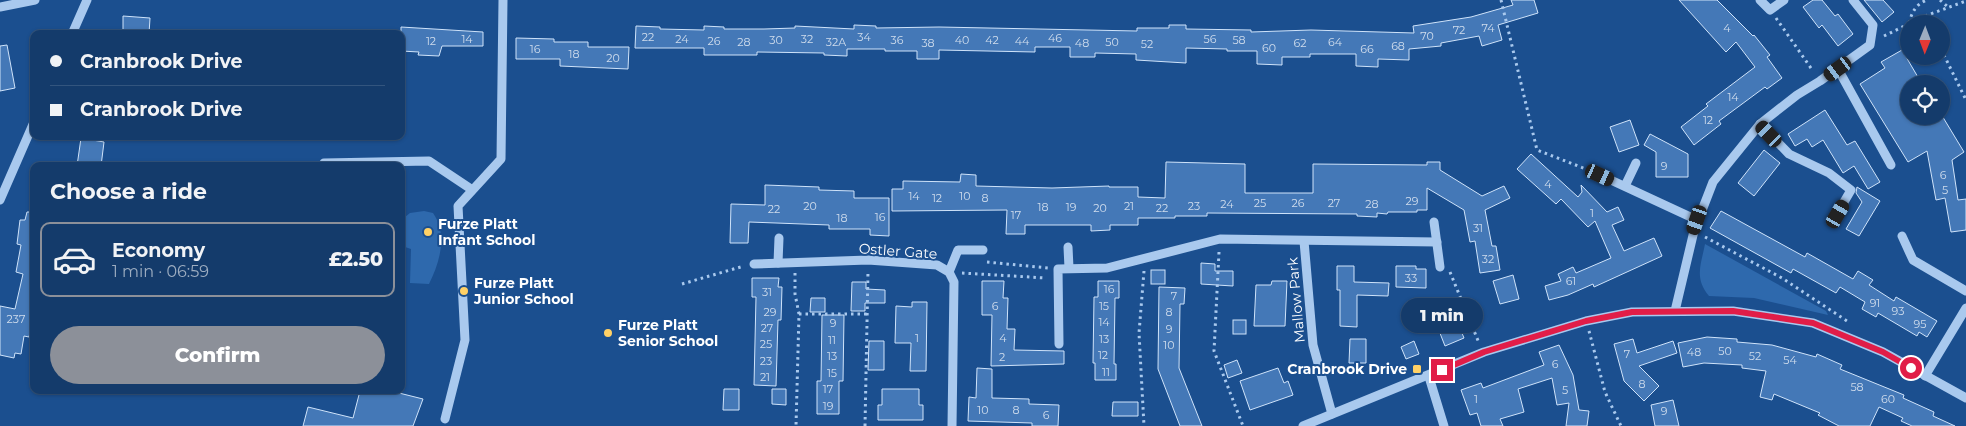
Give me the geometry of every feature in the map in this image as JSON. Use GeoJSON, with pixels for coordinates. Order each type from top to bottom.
{"type":"FeatureCollection","features":[{"type":"Feature","properties":{"kind":"street"},"geometry":{"type":"LineString","coordinates":[[0,7],[35,0]]}},
{"type":"Feature","properties":{"kind":"street"},"geometry":{"type":"LineString","coordinates":[[74,30],[86,0]]}},
{"type":"Feature","properties":{"kind":"street"},"geometry":{"type":"LineString","coordinates":[[446,418],[465,340],[458,206],[471,189],[501,159],[503,0]]}},
{"type":"Feature","properties":{"kind":"street"},"geometry":{"type":"LineString","coordinates":[[1760,0],[1770,10],[1784,0]]}},
{"type":"Feature","properties":{"kind":"street"},"geometry":{"type":"LineString","coordinates":[[1675,312],[1694,230],[1713,182],[1760,124],[1797,94],[1838,69],[1870,45],[1873,24],[1853,0]]}},
{"type":"Feature","properties":{"kind":"street"},"geometry":{"type":"LineString","coordinates":[[1838,69],[1891,165]]}},
{"type":"Feature","properties":{"kind":"street"},"geometry":{"type":"LineString","coordinates":[[1760,124],[1789,154],[1829,173],[1851,190],[1838,214]]}},
{"type":"Feature","properties":{"kind":"street"},"geometry":{"type":"LineString","coordinates":[[0,200],[30,131]]}},
{"type":"Feature","properties":{"kind":"street"},"geometry":{"type":"LineString","coordinates":[[376,162],[429,161],[471,189]]}},
{"type":"Feature","properties":{"kind":"street"},"geometry":{"type":"LineString","coordinates":[[1624,186],[1636,163]]}},
{"type":"Feature","properties":{"kind":"street"},"geometry":{"type":"LineString","coordinates":[[1600,175],[1697,220]]}},
{"type":"Feature","properties":{"kind":"street"},"geometry":{"type":"LineString","coordinates":[[1434,222],[1440,268]]}},
{"type":"Feature","properties":{"kind":"street"},"geometry":{"type":"LineString","coordinates":[[1902,236],[1913,260],[1966,291]]}},
{"type":"Feature","properties":{"kind":"street"},"geometry":{"type":"LineString","coordinates":[[778,263],[779,238]]}},
{"type":"Feature","properties":{"kind":"street","name":"Mallow Park"},"geometry":{"type":"LineString","coordinates":[[1058,269],[1107,268],[1220,239],[1437,242]]}},
{"type":"Feature","properties":{"kind":"street","name":"Mallow Park"},"geometry":{"type":"LineString","coordinates":[[1304,241],[1313,344],[1332,414]]}},
{"type":"Feature","properties":{"kind":"street"},"geometry":{"type":"LineString","coordinates":[[1068,247],[1069,268]]}},
{"type":"Feature","properties":{"kind":"street"},"geometry":{"type":"LineString","coordinates":[[949,272],[958,250],[983,250]]}},
{"type":"Feature","properties":{"kind":"street","name":"Ostler Gate"},"geometry":{"type":"LineString","coordinates":[[754,264],[868,260],[937,265],[949,272],[954,282],[952,426]]}},
{"type":"Feature","properties":{"kind":"street"},"geometry":{"type":"LineString","coordinates":[[1058,269],[1058,344]]}},
{"type":"Feature","properties":{"kind":"street"},"geometry":{"type":"LineString","coordinates":[[1925,376],[1966,308]]}},
{"type":"Feature","properties":{"kind":"street"},"geometry":{"type":"LineString","coordinates":[[1303,426],[1484,352],[1586,321],[1632,312],[1733,311],[1813,323],[1883,352],[1966,398]]}},
{"type":"Feature","properties":{"kind":"street"},"geometry":{"type":"LineString","coordinates":[[1429,376],[1444,426]]}},
{"type":"Feature","properties":{"kind":"path"},"geometry":{"type":"LineString","coordinates":[[1501,0],[1537,150],[1600,175]]}},
{"type":"Feature","properties":{"kind":"path"},"geometry":{"type":"LineString","coordinates":[[1911,15],[1917,6],[1927,0]]}},
{"type":"Feature","properties":{"kind":"path"},"geometry":{"type":"LineString","coordinates":[[1940,0],[1948,7]]}},
{"type":"Feature","properties":{"kind":"path"},"geometry":{"type":"LineString","coordinates":[[1928,15],[1966,1]]}},
{"type":"Feature","properties":{"kind":"path"},"geometry":{"type":"LineString","coordinates":[[1770,10],[1820,81]]}},
{"type":"Feature","properties":{"kind":"path"},"geometry":{"type":"LineString","coordinates":[[1870,45],[1900,28]]}},
{"type":"Feature","properties":{"kind":"path"},"geometry":{"type":"LineString","coordinates":[[1949,65],[1966,100]]}},
{"type":"Feature","properties":{"kind":"path"},"geometry":{"type":"LineString","coordinates":[[1694,230],[1782,278],[1842,317],[1856,329]]}},
{"type":"Feature","properties":{"kind":"path"},"geometry":{"type":"LineString","coordinates":[[1220,239],[1214,351],[1243,426]]}},
{"type":"Feature","properties":{"kind":"path"},"geometry":{"type":"LineString","coordinates":[[1144,258],[1144,293],[1139,333],[1144,426]]}},
{"type":"Feature","properties":{"kind":"path"},"geometry":{"type":"LineString","coordinates":[[864,426],[868,260]]}},
{"type":"Feature","properties":{"kind":"path"},"geometry":{"type":"LineString","coordinates":[[795,262],[795,294],[799,314],[796,426]]}},
{"type":"Feature","properties":{"kind":"path"},"geometry":{"type":"LineString","coordinates":[[982,262],[1058,269]]}},
{"type":"Feature","properties":{"kind":"path"},"geometry":{"type":"LineString","coordinates":[[682,284],[754,264]]}},
{"type":"Feature","properties":{"kind":"path"},"geometry":{"type":"LineString","coordinates":[[1440,268],[1449,270],[1484,352]]}},
{"type":"Feature","properties":{"kind":"path"},"geometry":{"type":"LineString","coordinates":[[949,272],[1059,280]]}},
{"type":"Feature","properties":{"kind":"path"},"geometry":{"type":"LineString","coordinates":[[799,314],[868,314]]}},
{"type":"Feature","properties":{"kind":"path"},"geometry":{"type":"LineString","coordinates":[[1586,321],[1605,392],[1621,426]]}},
{"type":"Feature","properties":{"kind":"shaded area"},"geometry":{"type":"Polygon","coordinates":[[[424,211],[433,213],[438,221],[441,248],[429,284],[410,283],[411,249],[405,247],[405,217],[410,213],[424,211]]]}},
{"type":"Feature","properties":{"kind":"shaded area"},"geometry":{"type":"Polygon","coordinates":[[[1705,244],[1826,311],[1828,315],[1754,298],[1709,296],[1701,283],[1700,277],[1705,244]]]}},
{"type":"Feature","properties":{"kind":"building"},"geometry":{"type":"Polygon","coordinates":[[[1511,0],[1534,0],[1538,13],[1498,25],[1502,40],[1482,46],[1479,36],[1441,43],[1441,46],[1409,49],[1409,60],[1378,59],[1378,67],[1356,66],[1356,54],[1310,54],[1310,57],[1282,57],[1282,65],[1257,64],[1257,51],[1227,51],[1227,49],[1186,48],[1186,63],[1136,60],[1136,54],[1095,53],[1095,57],[1070,57],[1070,47],[1035,47],[1035,52],[939,50],[939,59],[917,59],[917,51],[885,51],[885,49],[847,49],[847,56],[824,55],[824,53],[757,52],[757,55],[704,55],[704,48],[635,48],[636,26],[660,27],[660,29],[704,30],[704,26],[724,27],[724,29],[795,28],[795,26],[854,29],[854,25],[876,26],[876,28],[939,27],[1137,31],[1137,28],[1169,28],[1169,25],[1186,25],[1186,29],[1251,30],[1251,32],[1311,30],[1414,33],[1413,26],[1471,17],[1513,5],[1511,0]]]}},
{"type":"Feature","properties":{"kind":"building"},"geometry":{"type":"Polygon","coordinates":[[[1679,0],[1717,0],[1754,35],[1770,55],[1767,57],[1782,78],[1767,89],[1765,87],[1719,121],[1721,124],[1694,145],[1681,127],[1708,106],[1706,104],[1755,67],[1736,42],[1726,52],[1679,0]]]}},
{"type":"Feature","properties":{"kind":"building"},"geometry":{"type":"Polygon","coordinates":[[[1813,0],[1822,0],[1835,16],[1838,14],[1853,34],[1838,46],[1822,25],[1819,28],[1803,7],[1813,0]]]}},
{"type":"Feature","properties":{"kind":"building"},"geometry":{"type":"Polygon","coordinates":[[[1864,0],[1883,0],[1894,12],[1882,22],[1864,0]]]}},
{"type":"Feature","properties":{"kind":"building"},"geometry":{"type":"Polygon","coordinates":[[[123,16],[150,18],[149,30],[123,30],[123,16]]]}},
{"type":"Feature","properties":{"kind":"building"},"geometry":{"type":"Polygon","coordinates":[[[401,27],[483,32],[483,46],[442,46],[439,56],[418,55],[419,52],[405,51],[405,30],[401,30],[401,27]]]}},
{"type":"Feature","properties":{"kind":"building"},"geometry":{"type":"Polygon","coordinates":[[[516,38],[554,39],[554,42],[588,42],[588,47],[629,47],[628,69],[560,66],[560,59],[516,59],[516,38]]]}},
{"type":"Feature","properties":{"kind":"building"},"geometry":{"type":"Polygon","coordinates":[[[7,45],[15,88],[0,91],[0,46],[7,45]]]}},
{"type":"Feature","properties":{"kind":"building"},"geometry":{"type":"Polygon","coordinates":[[[1900,51],[1900,65],[1911,65],[1917,75],[1900,75],[1900,125],[1948,125],[1964,152],[1952,160],[1958,200],[1966,199],[1966,230],[1951,232],[1945,198],[1936,200],[1927,151],[1908,162],[1860,84],[1885,68],[1881,62],[1900,51]]]}},
{"type":"Feature","properties":{"kind":"building"},"geometry":{"type":"Polygon","coordinates":[[[1825,110],[1847,145],[1855,141],[1880,182],[1868,189],[1854,166],[1843,173],[1823,140],[1812,147],[1807,139],[1795,146],[1788,134],[1825,110]]]}},
{"type":"Feature","properties":{"kind":"building"},"geometry":{"type":"Polygon","coordinates":[[[1630,120],[1639,145],[1619,152],[1610,127],[1630,120]]]}},
{"type":"Feature","properties":{"kind":"building"},"geometry":{"type":"Polygon","coordinates":[[[1650,134],[1688,154],[1688,177],[1656,177],[1656,152],[1644,145],[1650,134]]]}},
{"type":"Feature","properties":{"kind":"building"},"geometry":{"type":"Polygon","coordinates":[[[81,140],[104,142],[102,162],[78,162],[81,140]]]}},
{"type":"Feature","properties":{"kind":"building"},"geometry":{"type":"Polygon","coordinates":[[[1764,150],[1780,163],[1754,196],[1738,183],[1764,150]]]}},
{"type":"Feature","properties":{"kind":"building"},"geometry":{"type":"Polygon","coordinates":[[[1531,154],[1578,197],[1582,192],[1581,185],[1607,212],[1618,207],[1624,220],[1612,225],[1624,251],[1654,238],[1662,256],[1594,287],[1593,284],[1568,295],[1549,300],[1545,286],[1561,281],[1558,274],[1573,267],[1576,273],[1611,258],[1595,221],[1588,227],[1561,199],[1556,204],[1517,169],[1531,154]]]}},
{"type":"Feature","properties":{"kind":"building"},"geometry":{"type":"Polygon","coordinates":[[[1166,162],[1245,164],[1245,193],[1313,193],[1313,164],[1427,165],[1427,162],[1440,162],[1440,170],[1482,196],[1504,186],[1510,198],[1485,210],[1492,246],[1496,246],[1500,270],[1480,273],[1475,241],[1470,242],[1464,210],[1427,188],[1427,210],[1388,212],[1387,214],[1377,213],[1377,217],[1357,216],[1357,214],[1207,213],[1207,216],[1138,218],[1138,225],[1110,225],[1110,230],[1091,231],[1091,225],[1025,225],[1025,234],[1006,234],[1007,210],[892,211],[892,189],[903,189],[903,181],[960,182],[961,174],[976,175],[976,186],[1052,188],[1138,187],[1138,197],[1165,198],[1166,162]]]}},
{"type":"Feature","properties":{"kind":"building"},"geometry":{"type":"Polygon","coordinates":[[[765,185],[819,187],[819,190],[854,191],[854,198],[889,198],[889,236],[870,235],[870,229],[829,229],[829,225],[749,222],[748,243],[730,243],[731,204],[765,205],[765,185]]]}},
{"type":"Feature","properties":{"kind":"building"},"geometry":{"type":"Polygon","coordinates":[[[1857,187],[1880,201],[1859,236],[1846,229],[1862,202],[1856,193],[1857,187]]]}},
{"type":"Feature","properties":{"kind":"building"},"geometry":{"type":"Polygon","coordinates":[[[1721,211],[1805,257],[1807,253],[1853,279],[1858,271],[1873,280],[1869,285],[1894,301],[1896,297],[1937,321],[1927,337],[1919,332],[1917,336],[1878,313],[1876,317],[1862,309],[1865,302],[1840,287],[1836,293],[1793,269],[1791,273],[1710,228],[1721,211]]]}},
{"type":"Feature","properties":{"kind":"building"},"geometry":{"type":"Polygon","coordinates":[[[27,212],[30,212],[30,332],[29,337],[24,336],[21,354],[15,353],[14,358],[0,355],[0,306],[15,309],[23,274],[16,272],[21,245],[17,244],[20,220],[25,220],[27,212]]]}},
{"type":"Feature","properties":{"kind":"building"},"geometry":{"type":"Polygon","coordinates":[[[1201,263],[1215,264],[1215,271],[1233,271],[1233,286],[1201,284],[1201,263]]]}},
{"type":"Feature","properties":{"kind":"building"},"geometry":{"type":"Polygon","coordinates":[[[1337,266],[1354,266],[1354,282],[1389,283],[1388,296],[1357,295],[1357,327],[1340,326],[1340,290],[1337,290],[1337,266]]]}},
{"type":"Feature","properties":{"kind":"building"},"geometry":{"type":"Polygon","coordinates":[[[1396,266],[1416,266],[1416,269],[1426,269],[1426,288],[1396,287],[1396,266]]]}},
{"type":"Feature","properties":{"kind":"building"},"geometry":{"type":"Polygon","coordinates":[[[1151,270],[1165,270],[1165,284],[1151,284],[1151,270]]]}},
{"type":"Feature","properties":{"kind":"building"},"geometry":{"type":"Polygon","coordinates":[[[1513,275],[1519,299],[1500,304],[1493,281],[1513,275]]]}},
{"type":"Feature","properties":{"kind":"building"},"geometry":{"type":"Polygon","coordinates":[[[752,278],[779,278],[778,287],[782,287],[781,320],[778,320],[776,386],[754,385],[756,297],[752,297],[752,278]]]}},
{"type":"Feature","properties":{"kind":"building"},"geometry":{"type":"Polygon","coordinates":[[[982,281],[1004,281],[1003,298],[1008,298],[1007,329],[1015,329],[1014,350],[1064,351],[1064,364],[991,366],[992,315],[982,315],[982,281]]]}},
{"type":"Feature","properties":{"kind":"building"},"geometry":{"type":"Polygon","coordinates":[[[1098,281],[1119,281],[1119,298],[1115,298],[1114,364],[1116,364],[1116,380],[1095,380],[1095,363],[1093,363],[1094,297],[1098,297],[1098,281]]]}},
{"type":"Feature","properties":{"kind":"building"},"geometry":{"type":"Polygon","coordinates":[[[1272,281],[1287,281],[1285,326],[1254,326],[1256,285],[1271,285],[1272,281]]]}},
{"type":"Feature","properties":{"kind":"building"},"geometry":{"type":"Polygon","coordinates":[[[852,282],[866,282],[866,289],[885,290],[885,303],[865,303],[865,311],[851,311],[852,282]]]}},
{"type":"Feature","properties":{"kind":"building"},"geometry":{"type":"Polygon","coordinates":[[[1159,287],[1185,288],[1184,304],[1180,304],[1179,368],[1202,426],[1180,426],[1158,369],[1159,287]]]}},
{"type":"Feature","properties":{"kind":"building"},"geometry":{"type":"Polygon","coordinates":[[[811,298],[825,298],[825,312],[810,312],[811,298]]]}},
{"type":"Feature","properties":{"kind":"building"},"geometry":{"type":"Polygon","coordinates":[[[912,302],[927,302],[926,371],[910,371],[911,343],[895,343],[896,306],[912,307],[912,302]]]}},
{"type":"Feature","properties":{"kind":"building"},"geometry":{"type":"Polygon","coordinates":[[[822,315],[844,315],[843,381],[839,381],[839,414],[817,414],[817,381],[821,381],[822,315]]]}},
{"type":"Feature","properties":{"kind":"building"},"geometry":{"type":"Polygon","coordinates":[[[1455,316],[1464,338],[1445,346],[1436,323],[1455,316]]]}},
{"type":"Feature","properties":{"kind":"building"},"geometry":{"type":"Polygon","coordinates":[[[1233,320],[1246,320],[1246,334],[1233,334],[1233,320]]]}},
{"type":"Feature","properties":{"kind":"building"},"geometry":{"type":"Polygon","coordinates":[[[1707,337],[1737,339],[1737,342],[1772,345],[1816,357],[1817,354],[1842,365],[1840,369],[1904,395],[1903,398],[1934,412],[1933,416],[1955,426],[1912,426],[1901,421],[1903,418],[1879,407],[1870,426],[1839,426],[1818,415],[1820,413],[1774,394],[1772,400],[1760,397],[1766,371],[1742,368],[1742,365],[1704,363],[1683,367],[1678,343],[1707,337]]]}},
{"type":"Feature","properties":{"kind":"building"},"geometry":{"type":"Polygon","coordinates":[[[1350,339],[1366,339],[1366,363],[1349,363],[1350,339]]]}},
{"type":"Feature","properties":{"kind":"building"},"geometry":{"type":"Polygon","coordinates":[[[1633,339],[1637,353],[1673,341],[1677,353],[1639,366],[1659,386],[1644,401],[1624,381],[1614,344],[1633,339]]]}},
{"type":"Feature","properties":{"kind":"building"},"geometry":{"type":"Polygon","coordinates":[[[869,341],[884,341],[884,370],[868,370],[869,341]]]}},
{"type":"Feature","properties":{"kind":"building"},"geometry":{"type":"Polygon","coordinates":[[[1414,341],[1419,354],[1406,359],[1401,347],[1414,341]]]}},
{"type":"Feature","properties":{"kind":"building"},"geometry":{"type":"Polygon","coordinates":[[[1559,345],[1573,375],[1579,410],[1589,411],[1587,426],[1566,426],[1569,403],[1557,405],[1552,378],[1518,389],[1524,412],[1500,419],[1503,426],[1481,426],[1477,413],[1470,415],[1461,390],[1481,383],[1483,388],[1544,365],[1539,352],[1559,345]]]}},
{"type":"Feature","properties":{"kind":"building"},"geometry":{"type":"Polygon","coordinates":[[[1237,360],[1242,373],[1228,378],[1224,365],[1237,360]]]}},
{"type":"Feature","properties":{"kind":"building"},"geometry":{"type":"Polygon","coordinates":[[[977,368],[992,369],[992,398],[1029,399],[1029,404],[1059,405],[1058,426],[1032,426],[1032,423],[968,421],[969,397],[976,398],[977,368]]]}},
{"type":"Feature","properties":{"kind":"building"},"geometry":{"type":"Polygon","coordinates":[[[1278,368],[1284,383],[1288,381],[1293,395],[1250,410],[1240,381],[1278,368]]]}},
{"type":"Feature","properties":{"kind":"building"},"geometry":{"type":"Polygon","coordinates":[[[724,389],[739,389],[739,410],[723,410],[724,389]]]}},
{"type":"Feature","properties":{"kind":"building"},"geometry":{"type":"Polygon","coordinates":[[[772,389],[786,389],[786,405],[772,404],[772,389]]]}},
{"type":"Feature","properties":{"kind":"building"},"geometry":{"type":"Polygon","coordinates":[[[882,389],[919,389],[919,405],[923,405],[923,420],[878,420],[878,405],[882,405],[882,389]]]}},
{"type":"Feature","properties":{"kind":"building"},"geometry":{"type":"Polygon","coordinates":[[[359,394],[403,394],[423,399],[413,426],[303,426],[308,407],[353,418],[359,394]]]}},
{"type":"Feature","properties":{"kind":"building"},"geometry":{"type":"Polygon","coordinates":[[[1673,400],[1679,426],[1655,426],[1651,405],[1673,400]]]}},
{"type":"Feature","properties":{"kind":"building"},"geometry":{"type":"Polygon","coordinates":[[[1113,402],[1138,402],[1138,416],[1112,416],[1113,402]]]}},
{"type":"Feature","properties":{"kind":"place","name":"Furze Platt Infant School"},"geometry":{"type":"Point","coordinates":[428,232]}},
{"type":"Feature","properties":{"kind":"place","name":"Furze Platt Junior School"},"geometry":{"type":"Point","coordinates":[464,291]}},
{"type":"Feature","properties":{"kind":"place","name":"Furze Platt Senior School"},"geometry":{"type":"Point","coordinates":[608,333]}},
{"type":"Feature","properties":{"kind":"place","name":"Cranbrook Drive"},"geometry":{"type":"Point","coordinates":[1417,369]}},
{"type":"Feature","properties":{"kind":"route"},"geometry":{"type":"LineString","coordinates":[[1442,370],[1484,352],[1586,321],[1632,312],[1733,311],[1813,323],[1883,352],[1911,368]]}}]}
